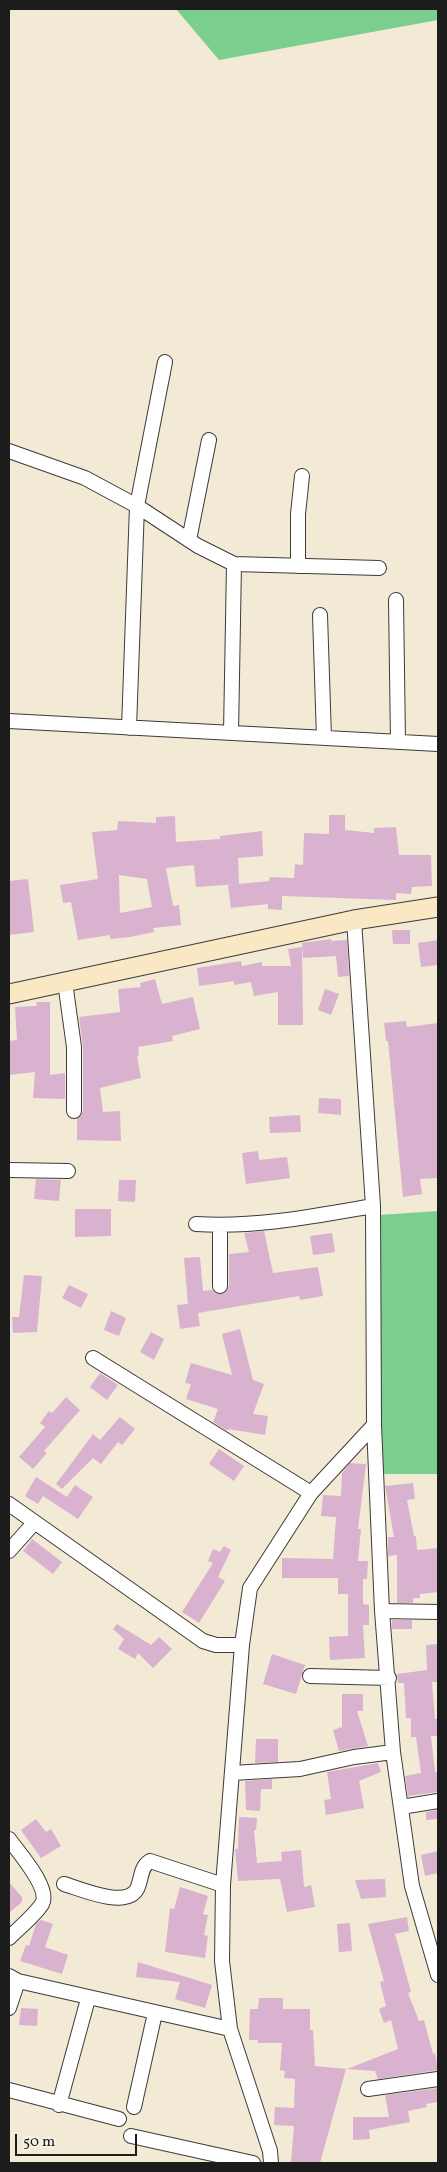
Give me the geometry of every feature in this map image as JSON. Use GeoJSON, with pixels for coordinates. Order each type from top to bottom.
{"type":"FeatureCollection","features":[{"type":"Feature","properties":{"kind":"street"},"geometry":{"type":"LineString","coordinates":[[129,728],[137,506],[165,362]]}},
{"type":"Feature","properties":{"kind":"street"},"geometry":{"type":"LineString","coordinates":[[189,540],[209,440]]}},
{"type":"Feature","properties":{"kind":"street"},"geometry":{"type":"LineString","coordinates":[[9,451],[85,478],[137,506],[189,540],[234,564],[379,568]]}},
{"type":"Feature","properties":{"kind":"street"},"geometry":{"type":"LineString","coordinates":[[298,566],[298,514],[302,476]]}},
{"type":"Feature","properties":{"kind":"street"},"geometry":{"type":"LineString","coordinates":[[231,733],[234,564]]}},
{"type":"Feature","properties":{"kind":"street"},"geometry":{"type":"LineString","coordinates":[[396,600],[398,742]]}},
{"type":"Feature","properties":{"kind":"street"},"geometry":{"type":"LineString","coordinates":[[320,615],[324,738]]}},
{"type":"Feature","properties":{"kind":"street"},"geometry":{"type":"LineString","coordinates":[[9,721],[438,744]]}},
{"type":"Feature","properties":{"kind":"street"},"geometry":{"type":"LineString","coordinates":[[9,994],[354,920],[438,907]]}},
{"type":"Feature","properties":{"kind":"street"},"geometry":{"type":"LineString","coordinates":[[354,920],[373,1206],[375,1272],[374,1424],[382,1611],[389,1678],[393,1752],[412,1886],[437,1967]]}},
{"type":"Feature","properties":{"kind":"street"},"geometry":{"type":"LineString","coordinates":[[65,982],[74,1047],[74,1111]]}},
{"type":"Feature","properties":{"kind":"street"},"geometry":{"type":"LineString","coordinates":[[9,1170],[68,1171]]}},
{"type":"Feature","properties":{"kind":"street"},"geometry":{"type":"LineString","coordinates":[[196,1224],[220,1226],[302,1218],[373,1206]]}},
{"type":"Feature","properties":{"kind":"street"},"geometry":{"type":"LineString","coordinates":[[220,1226],[220,1286]]}},
{"type":"Feature","properties":{"kind":"street"},"geometry":{"type":"LineString","coordinates":[[93,1358],[311,1493]]}},
{"type":"Feature","properties":{"kind":"street"},"geometry":{"type":"LineString","coordinates":[[271,2163],[270,2152],[230,2029],[222,1961],[223,1885],[242,1645],[250,1588],[311,1493],[374,1424]]}},
{"type":"Feature","properties":{"kind":"street"},"geometry":{"type":"LineString","coordinates":[[9,1504],[203,1641],[216,1645],[242,1645]]}},
{"type":"Feature","properties":{"kind":"street"},"geometry":{"type":"LineString","coordinates":[[9,1551],[34,1522]]}},
{"type":"Feature","properties":{"kind":"street"},"geometry":{"type":"LineString","coordinates":[[382,1611],[438,1612]]}},
{"type":"Feature","properties":{"kind":"street"},"geometry":{"type":"LineString","coordinates":[[310,1676],[389,1678]]}},
{"type":"Feature","properties":{"kind":"street"},"geometry":{"type":"LineString","coordinates":[[232,1773],[300,1769],[354,1757],[393,1752]]}},
{"type":"Feature","properties":{"kind":"street"},"geometry":{"type":"LineString","coordinates":[[401,1807],[438,1800]]}},
{"type":"Feature","properties":{"kind":"street"},"geometry":{"type":"LineString","coordinates":[[9,1839],[44,1892],[42,1904],[9,1938]]}},
{"type":"Feature","properties":{"kind":"street"},"geometry":{"type":"LineString","coordinates":[[64,1884],[119,1900],[130,1896],[137,1890],[145,1864],[150,1861],[223,1885]]}},
{"type":"Feature","properties":{"kind":"street"},"geometry":{"type":"LineString","coordinates":[[9,2008],[13,1979],[88,1999],[230,2029]]}},
{"type":"Feature","properties":{"kind":"street"},"geometry":{"type":"LineString","coordinates":[[59,2104],[88,1999]]}},
{"type":"Feature","properties":{"kind":"street"},"geometry":{"type":"LineString","coordinates":[[134,2108],[155,2013]]}},
{"type":"Feature","properties":{"kind":"street"},"geometry":{"type":"LineString","coordinates":[[368,2089],[438,2079]]}},
{"type":"Feature","properties":{"kind":"street"},"geometry":{"type":"LineString","coordinates":[[9,2090],[119,2119]]}},
{"type":"Feature","properties":{"kind":"street"},"geometry":{"type":"LineString","coordinates":[[131,2136],[253,2163]]}},
{"type":"Feature","properties":{"kind":"green space"},"geometry":{"type":"Polygon","coordinates":[[[176,9],[438,9],[438,20],[219,60],[176,9]]]}},
{"type":"Feature","properties":{"kind":"green space"},"geometry":{"type":"Polygon","coordinates":[[[438,1211],[438,1474],[382,1474],[379,1215],[438,1211]]]}},
{"type":"Feature","properties":{"kind":"building"},"geometry":{"type":"Polygon","coordinates":[[[329,815],[345,815],[345,830],[374,833],[374,828],[396,827],[399,855],[431,855],[432,886],[412,887],[411,894],[396,893],[396,900],[282,896],[282,910],[268,909],[268,904],[231,908],[228,885],[269,881],[270,877],[294,878],[295,864],[303,865],[304,833],[329,834],[329,815]]]}},
{"type":"Feature","properties":{"kind":"building"},"geometry":{"type":"Polygon","coordinates":[[[175,816],[176,842],[220,839],[220,836],[262,831],[263,856],[238,858],[239,884],[196,887],[194,865],[166,868],[173,906],[179,905],[181,925],[153,928],[154,932],[130,937],[110,939],[110,935],[78,940],[71,902],[63,903],[60,885],[98,879],[92,832],[117,830],[118,821],[156,823],[156,817],[175,816]],[[119,875],[120,913],[152,907],[147,879],[119,875]]]}},
{"type":"Feature","properties":{"kind":"building"},"geometry":{"type":"Polygon","coordinates":[[[28,879],[34,932],[9,935],[9,881],[28,879]]]}},
{"type":"Feature","properties":{"kind":"building"},"geometry":{"type":"Polygon","coordinates":[[[392,930],[410,930],[410,944],[393,944],[392,930]]]}},
{"type":"Feature","properties":{"kind":"building"},"geometry":{"type":"Polygon","coordinates":[[[331,939],[331,941],[347,940],[349,976],[338,977],[336,956],[303,958],[302,943],[331,939]]]}},
{"type":"Feature","properties":{"kind":"building"},"geometry":{"type":"Polygon","coordinates":[[[438,940],[438,965],[421,967],[418,943],[438,940]]]}},
{"type":"Feature","properties":{"kind":"building"},"geometry":{"type":"Polygon","coordinates":[[[302,947],[303,1025],[278,1025],[278,992],[254,996],[251,982],[234,985],[234,981],[199,986],[197,968],[241,961],[242,966],[262,962],[262,966],[291,966],[288,949],[302,947]]]}},
{"type":"Feature","properties":{"kind":"building"},"geometry":{"type":"Polygon","coordinates":[[[155,979],[162,1004],[193,997],[200,1029],[172,1036],[173,1041],[138,1047],[139,1055],[137,1056],[141,1078],[100,1088],[103,1112],[120,1111],[121,1141],[77,1140],[77,1119],[83,1111],[83,1047],[79,1017],[120,1012],[118,989],[141,987],[140,983],[155,979]]]}},
{"type":"Feature","properties":{"kind":"building"},"geometry":{"type":"Polygon","coordinates":[[[325,989],[339,994],[331,1015],[318,1010],[325,989]]]}},
{"type":"Feature","properties":{"kind":"building"},"geometry":{"type":"Polygon","coordinates":[[[36,1002],[50,1002],[50,1075],[65,1073],[65,1099],[33,1098],[35,1072],[9,1075],[9,1041],[17,1040],[15,1007],[37,1006],[36,1002]]]}},
{"type":"Feature","properties":{"kind":"building"},"geometry":{"type":"Polygon","coordinates":[[[406,1021],[407,1027],[438,1023],[438,1178],[420,1179],[422,1194],[403,1197],[388,1041],[386,1041],[384,1023],[406,1021]]]}},
{"type":"Feature","properties":{"kind":"building"},"geometry":{"type":"Polygon","coordinates":[[[319,1098],[341,1099],[341,1115],[318,1113],[319,1098]]]}},
{"type":"Feature","properties":{"kind":"building"},"geometry":{"type":"Polygon","coordinates":[[[300,1115],[301,1132],[270,1133],[269,1117],[300,1115]]]}},
{"type":"Feature","properties":{"kind":"building"},"geometry":{"type":"Polygon","coordinates":[[[258,1151],[259,1160],[287,1157],[290,1178],[246,1184],[242,1153],[258,1151]]]}},
{"type":"Feature","properties":{"kind":"building"},"geometry":{"type":"Polygon","coordinates":[[[36,1179],[61,1180],[59,1201],[34,1199],[36,1179]]]}},
{"type":"Feature","properties":{"kind":"building"},"geometry":{"type":"Polygon","coordinates":[[[119,1180],[136,1180],[135,1202],[118,1201],[119,1180]]]}},
{"type":"Feature","properties":{"kind":"building"},"geometry":{"type":"Polygon","coordinates":[[[75,1209],[111,1209],[111,1236],[75,1237],[75,1209]]]}},
{"type":"Feature","properties":{"kind":"building"},"geometry":{"type":"Polygon","coordinates":[[[264,1231],[273,1273],[318,1267],[323,1296],[300,1300],[299,1296],[198,1313],[200,1326],[180,1329],[177,1305],[188,1304],[184,1258],[200,1257],[203,1291],[212,1290],[216,1294],[224,1294],[229,1286],[229,1254],[249,1252],[244,1233],[264,1231]]]}},
{"type":"Feature","properties":{"kind":"building"},"geometry":{"type":"Polygon","coordinates":[[[332,1233],[335,1252],[313,1255],[310,1236],[332,1233]]]}},
{"type":"Feature","properties":{"kind":"building"},"geometry":{"type":"Polygon","coordinates":[[[24,1275],[42,1276],[37,1332],[13,1333],[12,1317],[19,1317],[24,1275]]]}},
{"type":"Feature","properties":{"kind":"building"},"geometry":{"type":"Polygon","coordinates":[[[69,1285],[88,1294],[81,1308],[62,1298],[69,1285]]]}},
{"type":"Feature","properties":{"kind":"building"},"geometry":{"type":"Polygon","coordinates":[[[111,1311],[126,1318],[119,1336],[104,1330],[111,1311]]]}},
{"type":"Feature","properties":{"kind":"building"},"geometry":{"type":"Polygon","coordinates":[[[240,1329],[253,1380],[264,1384],[253,1414],[268,1416],[265,1435],[228,1429],[227,1431],[213,1422],[218,1409],[186,1399],[191,1384],[185,1383],[191,1363],[232,1375],[222,1334],[240,1329]]]}},
{"type":"Feature","properties":{"kind":"building"},"geometry":{"type":"Polygon","coordinates":[[[151,1332],[164,1339],[154,1360],[140,1352],[151,1332]]]}},
{"type":"Feature","properties":{"kind":"building"},"geometry":{"type":"Polygon","coordinates":[[[100,1373],[118,1385],[107,1400],[90,1387],[100,1373]]]}},
{"type":"Feature","properties":{"kind":"building"},"geometry":{"type":"Polygon","coordinates":[[[66,1397],[80,1410],[44,1451],[47,1453],[33,1469],[19,1457],[45,1427],[40,1423],[49,1411],[52,1413],[66,1397]]]}},
{"type":"Feature","properties":{"kind":"building"},"geometry":{"type":"Polygon","coordinates":[[[120,1417],[135,1429],[122,1445],[118,1442],[101,1464],[93,1458],[62,1489],[56,1484],[93,1434],[100,1440],[120,1417]]]}},
{"type":"Feature","properties":{"kind":"building"},"geometry":{"type":"Polygon","coordinates":[[[219,1449],[244,1466],[234,1481],[209,1464],[219,1449]]]}},
{"type":"Feature","properties":{"kind":"building"},"geometry":{"type":"Polygon","coordinates":[[[350,1463],[366,1464],[358,1529],[361,1529],[358,1561],[368,1561],[367,1579],[363,1579],[363,1604],[369,1605],[369,1625],[363,1625],[365,1658],[330,1660],[329,1637],[348,1636],[348,1594],[338,1594],[338,1578],[282,1578],[282,1558],[333,1559],[336,1517],[321,1516],[323,1495],[341,1496],[342,1473],[350,1463]]]}},
{"type":"Feature","properties":{"kind":"building"},"geometry":{"type":"Polygon","coordinates":[[[36,1477],[67,1497],[75,1485],[93,1497],[78,1519],[43,1496],[38,1504],[25,1496],[36,1477]]]}},
{"type":"Feature","properties":{"kind":"building"},"geometry":{"type":"Polygon","coordinates":[[[413,1483],[415,1499],[407,1500],[414,1536],[416,1536],[417,1550],[438,1548],[438,1592],[420,1594],[420,1598],[413,1598],[413,1603],[397,1603],[397,1555],[388,1556],[388,1537],[394,1537],[385,1486],[413,1483]]]}},
{"type":"Feature","properties":{"kind":"building"},"geometry":{"type":"Polygon","coordinates":[[[32,1539],[62,1562],[53,1574],[23,1551],[32,1539]]]}},
{"type":"Feature","properties":{"kind":"building"},"geometry":{"type":"Polygon","coordinates":[[[224,1546],[231,1550],[218,1577],[225,1581],[199,1623],[182,1612],[213,1563],[208,1561],[213,1549],[220,1552],[224,1546]]]}},
{"type":"Feature","properties":{"kind":"building"},"geometry":{"type":"Polygon","coordinates":[[[392,1620],[412,1620],[412,1629],[392,1629],[392,1620]]]}},
{"type":"Feature","properties":{"kind":"building"},"geometry":{"type":"Polygon","coordinates":[[[117,1624],[151,1645],[159,1637],[172,1649],[153,1668],[138,1653],[135,1659],[118,1649],[124,1639],[113,1629],[117,1624]]]}},
{"type":"Feature","properties":{"kind":"building"},"geometry":{"type":"Polygon","coordinates":[[[438,1644],[438,1682],[432,1682],[435,1719],[438,1719],[438,1736],[431,1736],[435,1772],[438,1772],[438,1792],[408,1796],[405,1776],[421,1773],[416,1737],[411,1737],[411,1718],[406,1718],[404,1683],[398,1683],[397,1674],[427,1670],[426,1645],[438,1644]]]}},
{"type":"Feature","properties":{"kind":"building"},"geometry":{"type":"Polygon","coordinates":[[[272,1654],[305,1665],[296,1694],[263,1684],[272,1654]]]}},
{"type":"Feature","properties":{"kind":"building"},"geometry":{"type":"Polygon","coordinates":[[[342,1694],[363,1694],[363,1711],[357,1711],[368,1746],[339,1751],[333,1730],[342,1727],[342,1694]]]}},
{"type":"Feature","properties":{"kind":"building"},"geometry":{"type":"Polygon","coordinates":[[[256,1739],[278,1739],[278,1762],[255,1763],[256,1739]]]}},
{"type":"Feature","properties":{"kind":"building"},"geometry":{"type":"Polygon","coordinates":[[[378,1763],[381,1772],[359,1781],[364,1808],[326,1815],[324,1800],[331,1799],[327,1772],[378,1763]]]}},
{"type":"Feature","properties":{"kind":"building"},"geometry":{"type":"Polygon","coordinates":[[[272,1779],[272,1789],[261,1789],[260,1811],[246,1810],[245,1781],[272,1779]]]}},
{"type":"Feature","properties":{"kind":"building"},"geometry":{"type":"Polygon","coordinates":[[[438,1810],[438,1819],[426,1820],[426,1812],[438,1810]]]}},
{"type":"Feature","properties":{"kind":"building"},"geometry":{"type":"Polygon","coordinates":[[[239,1817],[257,1818],[256,1830],[254,1830],[257,1863],[282,1861],[281,1852],[301,1850],[304,1887],[311,1885],[315,1907],[287,1912],[280,1879],[238,1881],[235,1849],[238,1849],[239,1817]]]}},
{"type":"Feature","properties":{"kind":"building"},"geometry":{"type":"Polygon","coordinates":[[[36,1819],[46,1832],[51,1829],[61,1846],[41,1858],[21,1830],[36,1819]]]}},
{"type":"Feature","properties":{"kind":"building"},"geometry":{"type":"Polygon","coordinates":[[[438,1851],[438,1873],[425,1876],[421,1855],[438,1851]]]}},
{"type":"Feature","properties":{"kind":"building"},"geometry":{"type":"Polygon","coordinates":[[[385,1879],[386,1897],[361,1899],[355,1880],[385,1879]]]}},
{"type":"Feature","properties":{"kind":"building"},"geometry":{"type":"Polygon","coordinates":[[[9,1882],[22,1897],[22,1902],[9,1913],[9,1882]]]}},
{"type":"Feature","properties":{"kind":"building"},"geometry":{"type":"Polygon","coordinates":[[[180,1887],[208,1896],[203,1914],[208,1915],[204,1935],[208,1936],[205,1958],[165,1952],[170,1908],[174,1909],[180,1887]]]}},
{"type":"Feature","properties":{"kind":"building"},"geometry":{"type":"Polygon","coordinates":[[[407,1917],[409,1931],[395,1934],[411,1992],[408,1993],[419,2021],[424,2020],[433,2054],[435,2053],[438,2070],[378,2079],[375,2071],[347,2069],[398,2049],[391,2020],[384,2023],[379,2009],[386,2006],[380,1982],[384,1981],[368,1924],[407,1917]]]}},
{"type":"Feature","properties":{"kind":"building"},"geometry":{"type":"Polygon","coordinates":[[[41,1920],[53,1924],[45,1947],[68,1955],[62,1974],[20,1961],[26,1945],[29,1946],[36,1924],[41,1920]]]}},
{"type":"Feature","properties":{"kind":"building"},"geometry":{"type":"Polygon","coordinates":[[[350,1923],[352,1951],[339,1952],[337,1924],[350,1923]]]}},
{"type":"Feature","properties":{"kind":"building"},"geometry":{"type":"Polygon","coordinates":[[[138,1962],[212,1985],[205,2008],[175,1999],[180,1982],[136,1977],[138,1962]]]}},
{"type":"Feature","properties":{"kind":"building"},"geometry":{"type":"Polygon","coordinates":[[[259,1998],[283,1998],[283,2009],[310,2009],[310,2030],[313,2030],[315,2066],[346,2069],[320,2163],[291,2163],[294,2126],[274,2125],[275,2107],[294,2108],[295,2079],[284,2078],[285,2071],[280,2070],[282,2043],[258,2043],[258,2040],[249,2040],[250,2009],[258,2009],[259,1998]]]}},
{"type":"Feature","properties":{"kind":"building"},"geometry":{"type":"Polygon","coordinates":[[[21,2008],[38,2009],[37,2026],[19,2025],[21,2008]]]}},
{"type":"Feature","properties":{"kind":"building"},"geometry":{"type":"Polygon","coordinates":[[[438,2088],[438,2102],[426,2104],[427,2107],[408,2111],[410,2122],[369,2130],[370,2139],[353,2140],[353,2117],[389,2117],[385,2095],[438,2088]]]}}]}
